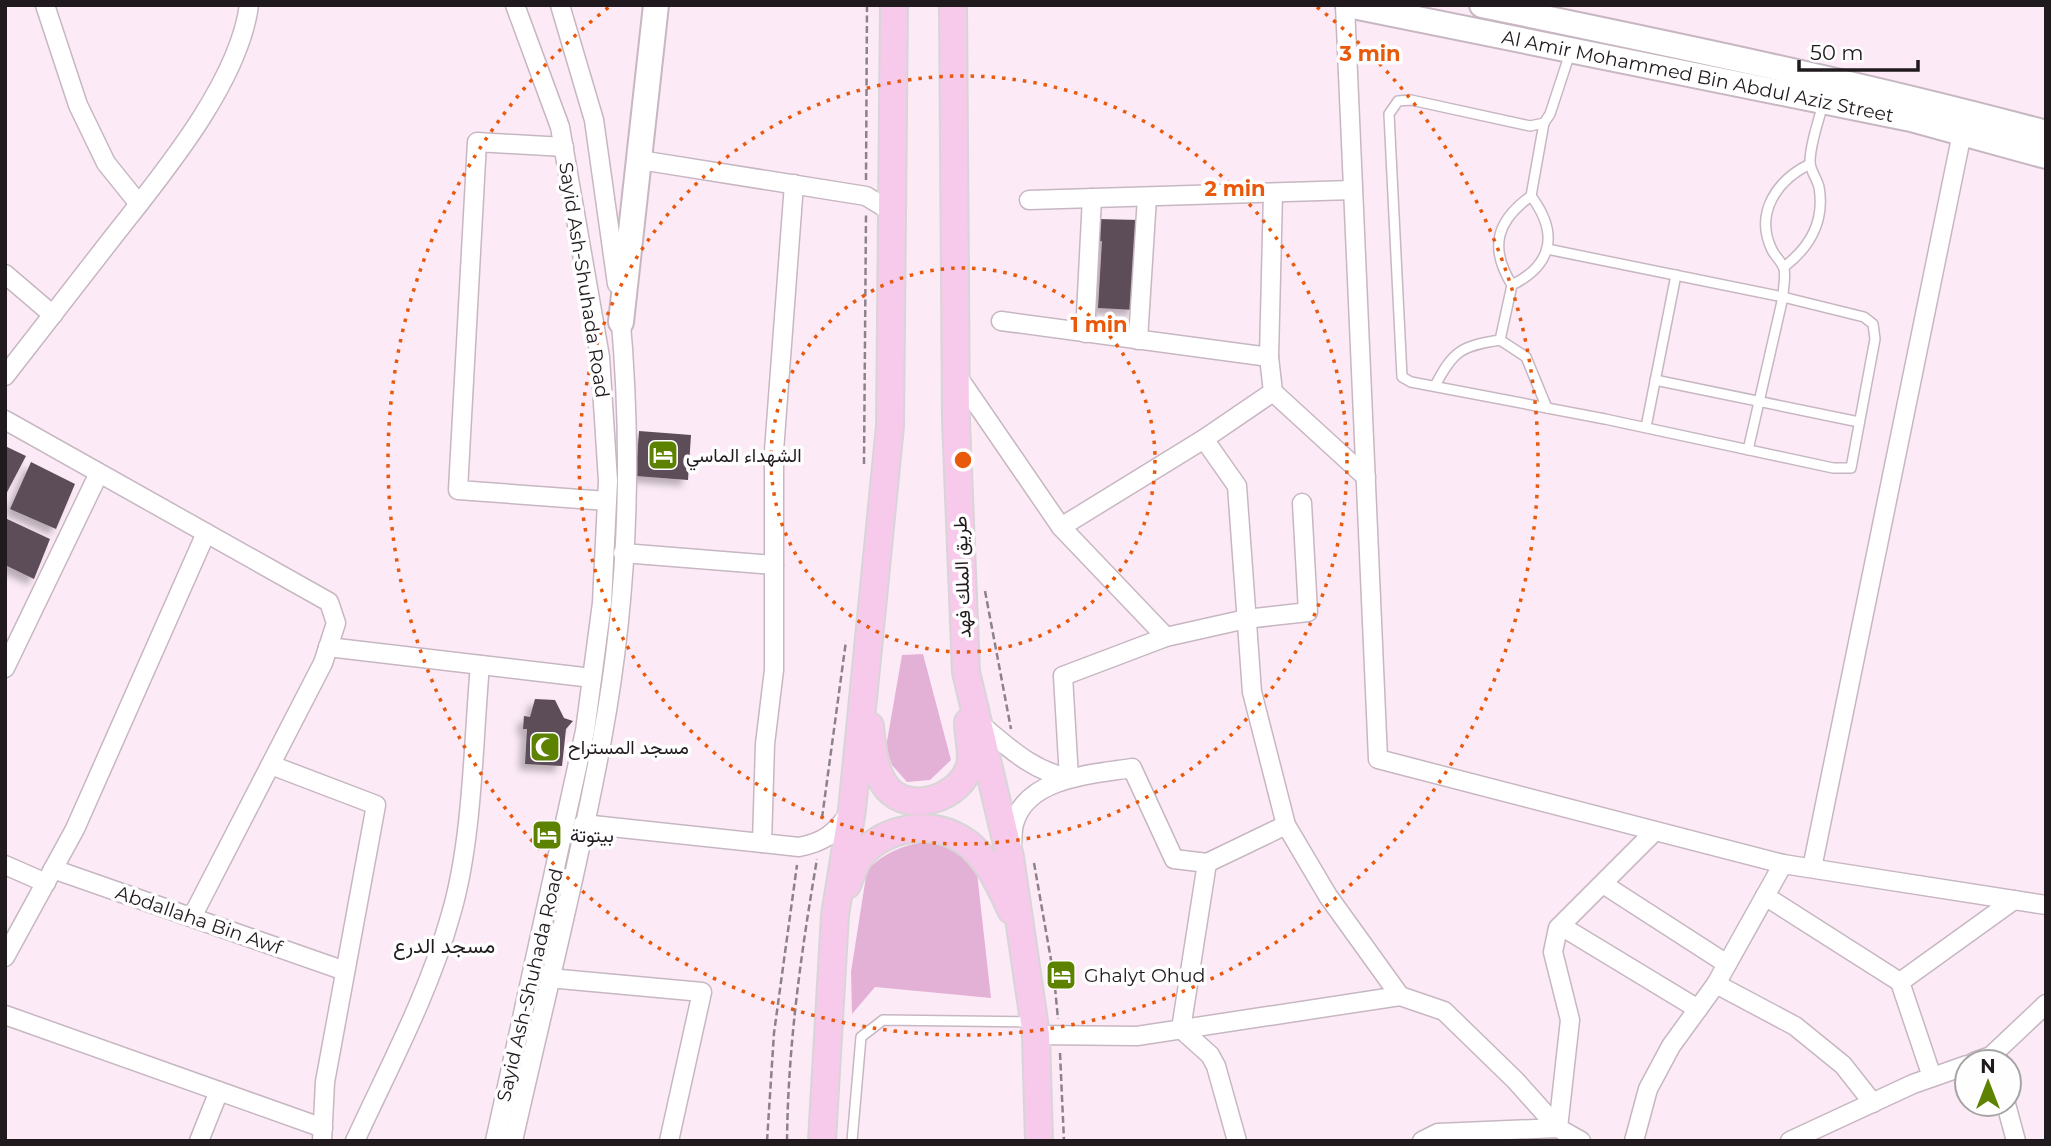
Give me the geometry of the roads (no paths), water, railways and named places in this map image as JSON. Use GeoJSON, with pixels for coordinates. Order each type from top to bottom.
{"type":"FeatureCollection","features":[{"type":"Feature","properties":{"kind":"main road"},"geometry":{"type":"LineString","coordinates":[[621,322],[656,5]]}},
{"type":"Feature","properties":{"kind":"main road"},"geometry":{"type":"LineString","coordinates":[[822,1141],[835,915],[852,810],[890,426],[894,5]]}},
{"type":"Feature","properties":{"kind":"main road","name":"طريق الملك فهد"},"geometry":{"type":"LineString","coordinates":[[953,5],[956,374],[966,672],[979,723],[1022,860],[1021,930],[1046,1028],[1039,1141]]}},
{"type":"Feature","properties":{"kind":"main road","name":"Al Amir Mohammed Bin Abdul Aziz Street"},"geometry":{"type":"LineString","coordinates":[[1347,5],[1824,102],[1962,133],[2046,156]]}},
{"type":"Feature","properties":{"kind":"main road","name":"Al Amir Mohammed Bin Abdul Aziz Street"},"geometry":{"type":"LineString","coordinates":[[1482,5],[1726,55],[1914,98],[2046,133]]}},
{"type":"Feature","properties":{"kind":"main road"},"geometry":{"type":"LineString","coordinates":[[865,683],[874,758],[886,787],[897,796],[924,803],[955,789],[970,765],[966,672]]}},
{"type":"Feature","properties":{"kind":"main road"},"geometry":{"type":"LineString","coordinates":[[835,915],[859,857],[889,833],[909,828],[936,829],[963,840],[982,859],[1021,930]]}},
{"type":"Feature","properties":{"kind":"street"},"geometry":{"type":"LineString","coordinates":[[45,5],[78,105],[106,163],[139,204]]}},
{"type":"Feature","properties":{"kind":"street"},"geometry":{"type":"LineString","coordinates":[[5,376],[139,204],[214,95],[245,32],[249,5]]}},
{"type":"Feature","properties":{"kind":"street","name":"Sayid Ash-Shuhada Road"},"geometry":{"type":"LineString","coordinates":[[495,1141],[561,851],[585,731],[602,603],[607,500],[600,357],[564,147],[560,127],[515,5]]}},
{"type":"Feature","properties":{"kind":"street","name":"Sayid Ash-Shuhada Road"},"geometry":{"type":"LineString","coordinates":[[513,1141],[603,737],[620,604],[627,481],[621,322],[613,239],[594,120],[560,5]]}},
{"type":"Feature","properties":{"kind":"street"},"geometry":{"type":"LineString","coordinates":[[1347,5],[1378,760],[1783,864],[2046,905]]}},
{"type":"Feature","properties":{"kind":"street"},"geometry":{"type":"LineString","coordinates":[[1812,868],[1962,133]]}},
{"type":"Feature","properties":{"kind":"street"},"geometry":{"type":"LineString","coordinates":[[564,147],[477,142],[458,490],[607,500]]}},
{"type":"Feature","properties":{"kind":"street"},"geometry":{"type":"LineString","coordinates":[[640,160],[866,196],[892,212]]}},
{"type":"Feature","properties":{"kind":"street"},"geometry":{"type":"LineString","coordinates":[[762,843],[765,744],[774,670],[775,451],[794,184]]}},
{"type":"Feature","properties":{"kind":"street"},"geometry":{"type":"LineString","coordinates":[[1029,200],[1353,190]]}},
{"type":"Feature","properties":{"kind":"street"},"geometry":{"type":"LineString","coordinates":[[1273,192],[1269,357],[1273,393],[1366,477]]}},
{"type":"Feature","properties":{"kind":"street"},"geometry":{"type":"LineString","coordinates":[[1138,340],[1147,197]]}},
{"type":"Feature","properties":{"kind":"street"},"geometry":{"type":"LineString","coordinates":[[1085,333],[1092,198]]}},
{"type":"Feature","properties":{"kind":"street"},"geometry":{"type":"LineString","coordinates":[[5,274],[52,315]]}},
{"type":"Feature","properties":{"kind":"street"},"geometry":{"type":"LineString","coordinates":[[1001,321],[1269,357]]}},
{"type":"Feature","properties":{"kind":"street"},"geometry":{"type":"LineString","coordinates":[[956,374],[1061,527],[1166,637]]}},
{"type":"Feature","properties":{"kind":"street"},"geometry":{"type":"LineString","coordinates":[[1061,527],[1273,393]]}},
{"type":"Feature","properties":{"kind":"street"},"geometry":{"type":"LineString","coordinates":[[5,420],[329,602],[336,623],[328,647],[192,918]]}},
{"type":"Feature","properties":{"kind":"street"},"geometry":{"type":"LineString","coordinates":[[1204,439],[1237,486],[1252,692],[1286,825],[1328,896],[1401,996]]}},
{"type":"Feature","properties":{"kind":"street"},"geometry":{"type":"LineString","coordinates":[[5,668],[99,473]]}},
{"type":"Feature","properties":{"kind":"street"},"geometry":{"type":"LineString","coordinates":[[1069,778],[1063,676],[1166,637],[1246,619],[1308,612],[1302,503]]}},
{"type":"Feature","properties":{"kind":"street"},"geometry":{"type":"LineString","coordinates":[[5,957],[75,829],[206,533]]}},
{"type":"Feature","properties":{"kind":"street"},"geometry":{"type":"LineString","coordinates":[[623,553],[774,565]]}},
{"type":"Feature","properties":{"kind":"street"},"geometry":{"type":"LineString","coordinates":[[328,647],[592,678]]}},
{"type":"Feature","properties":{"kind":"street"},"geometry":{"type":"LineString","coordinates":[[355,1141],[434,965],[452,912],[463,852],[480,665]]}},
{"type":"Feature","properties":{"kind":"street"},"geometry":{"type":"LineString","coordinates":[[979,723],[1027,763],[1046,774],[1069,778]]}},
{"type":"Feature","properties":{"kind":"street"},"geometry":{"type":"LineString","coordinates":[[5,1015],[219,1091],[322,1134],[325,1082],[376,805],[271,765]]}},
{"type":"Feature","properties":{"kind":"street"},"geometry":{"type":"LineString","coordinates":[[1022,860],[1015,820],[1034,795],[1069,778],[1132,768],[1174,859],[1207,863],[1286,825]]}},
{"type":"Feature","properties":{"kind":"street"},"geometry":{"type":"LineString","coordinates":[[583,824],[799,847],[820,843],[832,836],[852,810]]}},
{"type":"Feature","properties":{"kind":"street"},"geometry":{"type":"LineString","coordinates":[[1558,1128],[1570,1020],[1553,952],[1561,926],[1655,831]]}},
{"type":"Feature","properties":{"kind":"street"},"geometry":{"type":"LineString","coordinates":[[1181,1029],[1207,863]]}},
{"type":"Feature","properties":{"kind":"street"},"geometry":{"type":"LineString","coordinates":[[1634,1141],[1648,1089],[1671,1046],[1716,984],[1783,864]]}},
{"type":"Feature","properties":{"kind":"street","name":"Abdallaha Bin Awf"},"geometry":{"type":"LineString","coordinates":[[5,865],[192,918],[345,971]]}},
{"type":"Feature","properties":{"kind":"street"},"geometry":{"type":"LineString","coordinates":[[1603,884],[1727,964]]}},
{"type":"Feature","properties":{"kind":"street"},"geometry":{"type":"LineString","coordinates":[[1765,896],[1900,982],[1932,1077]]}},
{"type":"Feature","properties":{"kind":"street"},"geometry":{"type":"LineString","coordinates":[[1900,982],[2014,900]]}},
{"type":"Feature","properties":{"kind":"street"},"geometry":{"type":"LineString","coordinates":[[1561,926],[1698,1009]]}},
{"type":"Feature","properties":{"kind":"street"},"geometry":{"type":"LineString","coordinates":[[549,978],[702,992],[670,1141]]}},
{"type":"Feature","properties":{"kind":"street"},"geometry":{"type":"LineString","coordinates":[[1716,984],[1795,1026],[1843,1065],[1873,1103]]}},
{"type":"Feature","properties":{"kind":"street"},"geometry":{"type":"LineString","coordinates":[[1046,1028],[1137,1036],[1401,996],[1444,1011],[1515,1080],[1558,1128],[1581,1141]]}},
{"type":"Feature","properties":{"kind":"street"},"geometry":{"type":"LineString","coordinates":[[2003,1048],[2046,1004]]}},
{"type":"Feature","properties":{"kind":"street"},"geometry":{"type":"LineString","coordinates":[[1181,1029],[1210,1055],[1216,1066],[1237,1141]]}},
{"type":"Feature","properties":{"kind":"street"},"geometry":{"type":"LineString","coordinates":[[1790,1141],[1953,1070]]}},
{"type":"Feature","properties":{"kind":"street"},"geometry":{"type":"LineString","coordinates":[[200,1141],[219,1091]]}},
{"type":"Feature","properties":{"kind":"street"},"geometry":{"type":"LineString","coordinates":[[2010,1118],[2016,1141]]}},
{"type":"Feature","properties":{"kind":"street"},"geometry":{"type":"LineString","coordinates":[[1433,1138],[1558,1128]]}},
{"type":"Feature","properties":{"kind":"lane"},"geometry":{"type":"LineString","coordinates":[[1500,340],[1512,285],[1501,267],[1498,246],[1502,226],[1514,208],[1531,196],[1544,124],[1550,114],[1571,50]]}},
{"type":"Feature","properties":{"kind":"lane"},"geometry":{"type":"LineString","coordinates":[[1544,124],[1530,126],[1411,100],[1398,102],[1389,114],[1402,377],[1833,468],[1851,468],[1875,339],[1873,324],[1864,317],[1783,297],[1546,248]]}},
{"type":"Feature","properties":{"kind":"lane"},"geometry":{"type":"LineString","coordinates":[[1784,267],[1802,253],[1815,233],[1820,209],[1819,185],[1810,164],[1824,102]]}},
{"type":"Feature","properties":{"kind":"lane"},"geometry":{"type":"LineString","coordinates":[[1748,450],[1783,297],[1784,267],[1772,250],[1766,230],[1767,208],[1776,189],[1790,173],[1810,164]]}},
{"type":"Feature","properties":{"kind":"lane"},"geometry":{"type":"LineString","coordinates":[[1512,285],[1531,276],[1544,258],[1549,236],[1545,214],[1531,196]]}},
{"type":"Feature","properties":{"kind":"lane"},"geometry":{"type":"LineString","coordinates":[[1646,427],[1676,275]]}},
{"type":"Feature","properties":{"kind":"lane"},"geometry":{"type":"LineString","coordinates":[[1435,386],[1448,360],[1472,344],[1500,340],[1526,357],[1546,408]]}},
{"type":"Feature","properties":{"kind":"lane"},"geometry":{"type":"LineString","coordinates":[[1655,380],[1859,422]]}},
{"type":"Feature","properties":{"kind":"lane"},"geometry":{"type":"LineString","coordinates":[[852,1141],[861,1037],[883,1020],[1046,1028]]}},
{"type":"Feature","properties":{"kind":"place","name":"الشهداء الماسي"},"geometry":{"type":"Point","coordinates":[663,455]}},
{"type":"Feature","properties":{"kind":"place","name":"مسجد المستراح"},"geometry":{"type":"Point","coordinates":[545,747]}},
{"type":"Feature","properties":{"kind":"place","name":"بيتوتة"},"geometry":{"type":"Point","coordinates":[547,835]}},
{"type":"Feature","properties":{"kind":"place","name":"Ghalyt Ohud"},"geometry":{"type":"Point","coordinates":[1061,975]}},
{"type":"Feature","properties":{"kind":"district","name":"مسجد الدرع"},"geometry":{"type":"Point","coordinates":[444,945]}}]}
